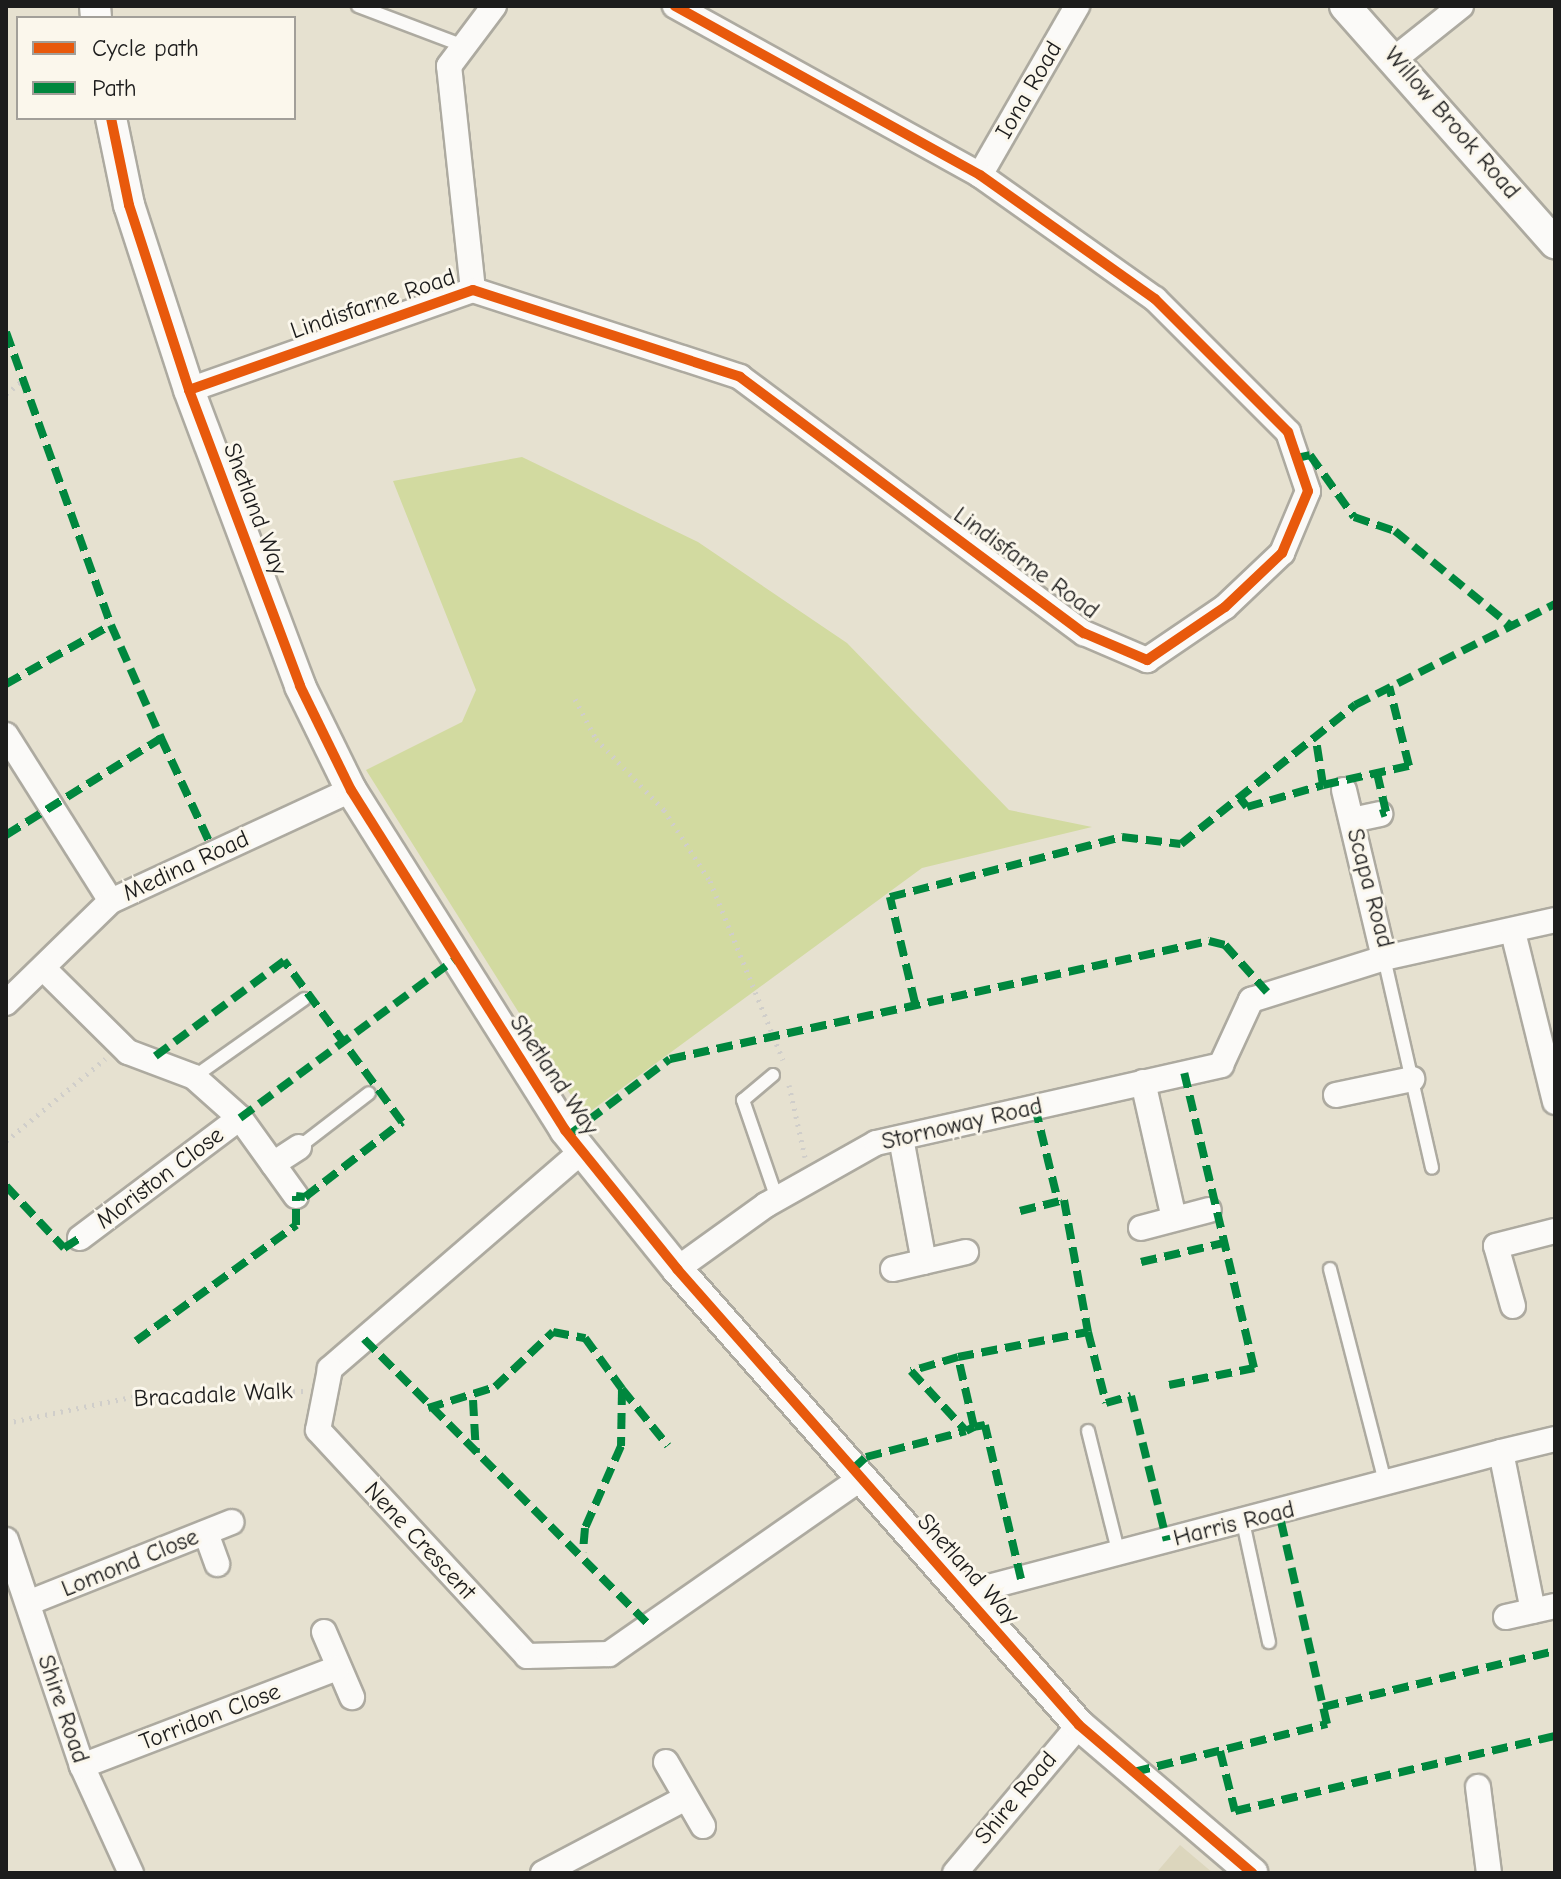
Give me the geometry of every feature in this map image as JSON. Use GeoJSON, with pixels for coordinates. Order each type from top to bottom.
{"type":"FeatureCollection","features":[{"type":"Feature","properties":{"kind":"street","name":"Lindisfarne Road"},"geometry":{"type":"LineString","coordinates":[[473,290],[449,66],[494,6]]}},
{"type":"Feature","properties":{"kind":"street","name":"Lindisfarne Road"},"geometry":{"type":"LineString","coordinates":[[189,390],[473,290],[740,377],[1084,633],[1147,660],[1225,607],[1282,553],[1308,491],[1288,432],[1155,299],[980,175],[675,6]]}},
{"type":"Feature","properties":{"kind":"street","name":"Iona Road"},"geometry":{"type":"LineString","coordinates":[[980,175],[1077,6]]}},
{"type":"Feature","properties":{"kind":"street","name":"Willow Brook Road"},"geometry":{"type":"LineString","coordinates":[[1345,6],[1397,57],[1555,243]]}},
{"type":"Feature","properties":{"kind":"street"},"geometry":{"type":"LineString","coordinates":[[1397,57],[1461,6]]}},
{"type":"Feature","properties":{"kind":"street","name":"Shetland Way"},"geometry":{"type":"LineString","coordinates":[[111,120],[129,205],[189,390],[300,686],[351,790],[581,1152],[677,1269],[1079,1725],[1252,1873]]}},
{"type":"Feature","properties":{"kind":"street"},"geometry":{"type":"LineString","coordinates":[[6,735],[111,901]]}},
{"type":"Feature","properties":{"kind":"street","name":"Medina Road"},"geometry":{"type":"LineString","coordinates":[[6,1003],[111,901],[351,790]]}},
{"type":"Feature","properties":{"kind":"street","name":"Scapa Road"},"geometry":{"type":"LineString","coordinates":[[1344,790],[1384,958],[1513,932],[1555,920]]}},
{"type":"Feature","properties":{"kind":"street"},"geometry":{"type":"LineString","coordinates":[[1352,820],[1380,814]]}},
{"type":"Feature","properties":{"kind":"street"},"geometry":{"type":"LineString","coordinates":[[1513,932],[1555,1102]]}},
{"type":"Feature","properties":{"kind":"street","name":"Stornoway Road"},"geometry":{"type":"LineString","coordinates":[[677,1269],[809,1178],[901,1138],[1221,1065],[1251,1000],[1384,958]]}},
{"type":"Feature","properties":{"kind":"street","name":"Moriston Close"},"geometry":{"type":"LineString","coordinates":[[44,969],[122,1045],[194,1077],[240,1118],[296,1196]]}},
{"type":"Feature","properties":{"kind":"street"},"geometry":{"type":"LineString","coordinates":[[1336,1095],[1412,1079]]}},
{"type":"Feature","properties":{"kind":"street"},"geometry":{"type":"LineString","coordinates":[[1143,1082],[1174,1219]]}},
{"type":"Feature","properties":{"kind":"street","name":"Moriston Close"},"geometry":{"type":"LineString","coordinates":[[80,1238],[240,1118]]}},
{"type":"Feature","properties":{"kind":"street"},"geometry":{"type":"LineString","coordinates":[[901,1138],[924,1262]]}},
{"type":"Feature","properties":{"kind":"street"},"geometry":{"type":"LineString","coordinates":[[273,1164],[299,1147]]}},
{"type":"Feature","properties":{"kind":"street","name":"Nene Crescent"},"geometry":{"type":"LineString","coordinates":[[581,1152],[330,1369],[318,1430],[527,1656],[609,1654],[860,1479]]}},
{"type":"Feature","properties":{"kind":"street"},"geometry":{"type":"LineString","coordinates":[[1141,1228],[1209,1210]]}},
{"type":"Feature","properties":{"kind":"street"},"geometry":{"type":"LineString","coordinates":[[1513,1306],[1496,1246],[1555,1231]]}},
{"type":"Feature","properties":{"kind":"street"},"geometry":{"type":"LineString","coordinates":[[893,1269],[966,1252]]}},
{"type":"Feature","properties":{"kind":"street","name":"Harris Road"},"geometry":{"type":"LineString","coordinates":[[972,1602],[988,1587],[1555,1439]]}},
{"type":"Feature","properties":{"kind":"street"},"geometry":{"type":"LineString","coordinates":[[1501,1452],[1544,1608],[1506,1617]]}},
{"type":"Feature","properties":{"kind":"street","name":"Lomond Close"},"geometry":{"type":"LineString","coordinates":[[28,1603],[232,1522]]}},
{"type":"Feature","properties":{"kind":"street"},"geometry":{"type":"LineString","coordinates":[[206,1533],[217,1564]]}},
{"type":"Feature","properties":{"kind":"street","name":"Shire Road"},"geometry":{"type":"LineString","coordinates":[[6,1540],[82,1766],[131,1873]]}},
{"type":"Feature","properties":{"kind":"street"},"geometry":{"type":"LineString","coordinates":[[324,1632],[352,1697]]}},
{"type":"Feature","properties":{"kind":"street","name":"Torridon Close"},"geometry":{"type":"LineString","coordinates":[[82,1766],[337,1668]]}},
{"type":"Feature","properties":{"kind":"street","name":"Shire Road"},"geometry":{"type":"LineString","coordinates":[[955,1873],[1079,1725]]}},
{"type":"Feature","properties":{"kind":"street"},"geometry":{"type":"LineString","coordinates":[[666,1762],[703,1826]]}},
{"type":"Feature","properties":{"kind":"street"},"geometry":{"type":"LineString","coordinates":[[1478,1787],[1489,1873]]}},
{"type":"Feature","properties":{"kind":"street"},"geometry":{"type":"LineString","coordinates":[[543,1873],[686,1798]]}},
{"type":"Feature","properties":{"kind":"lane"},"geometry":{"type":"LineString","coordinates":[[358,6],[464,46]]}},
{"type":"Feature","properties":{"kind":"lane"},"geometry":{"type":"LineString","coordinates":[[1384,958],[1432,1168]]}},
{"type":"Feature","properties":{"kind":"lane"},"geometry":{"type":"LineString","coordinates":[[194,1077],[304,999]]}},
{"type":"Feature","properties":{"kind":"lane"},"geometry":{"type":"LineString","coordinates":[[773,1075],[743,1100],[777,1199]]}},
{"type":"Feature","properties":{"kind":"lane"},"geometry":{"type":"LineString","coordinates":[[299,1147],[369,1093]]}},
{"type":"Feature","properties":{"kind":"lane"},"geometry":{"type":"LineString","coordinates":[[1330,1269],[1386,1485]]}},
{"type":"Feature","properties":{"kind":"lane"},"geometry":{"type":"LineString","coordinates":[[1088,1431],[1119,1554]]}},
{"type":"Feature","properties":{"kind":"lane"},"geometry":{"type":"LineString","coordinates":[[1243,1522],[1269,1642]]}},
{"type":"Feature","properties":{"kind":"path"},"geometry":{"type":"LineString","coordinates":[[6,394],[22,381]]}},
{"type":"Feature","properties":{"kind":"path"},"geometry":{"type":"LineString","coordinates":[[575,699],[596,739],[664,810],[710,881],[778,1035],[809,1178]]}},
{"type":"Feature","properties":{"kind":"path"},"geometry":{"type":"LineString","coordinates":[[6,1141],[122,1045]]}},
{"type":"Feature","properties":{"kind":"shaded area"},"geometry":{"type":"Polygon","coordinates":[[[1180,1845],[1213,1873],[1156,1873],[1180,1845]]]}},
{"type":"Feature","properties":{"kind":"green space"},"geometry":{"type":"Polygon","coordinates":[[[522,457],[698,542],[847,643],[1009,810],[1092,827],[922,868],[584,1116],[366,770],[462,722],[476,690],[393,481],[522,457]]]}},
{"type":"Feature","properties":{"kind":"marked path"},"geometry":{"type":"LineString","coordinates":[[6,332],[111,625]]}},
{"type":"Feature","properties":{"kind":"marked path"},"geometry":{"type":"LineString","coordinates":[[1297,458],[1310,455],[1354,517],[1395,531],[1510,625]]}},
{"type":"Feature","properties":{"kind":"marked path"},"geometry":{"type":"LineString","coordinates":[[915,1003],[890,897],[1122,837],[1181,844],[1355,705],[1555,604]]}},
{"type":"Feature","properties":{"kind":"marked path"},"geometry":{"type":"LineString","coordinates":[[6,684],[111,625],[161,738]]}},
{"type":"Feature","properties":{"kind":"marked path"},"geometry":{"type":"LineString","coordinates":[[1323,785],[1409,766],[1389,686]]}},
{"type":"Feature","properties":{"kind":"marked path"},"geometry":{"type":"LineString","coordinates":[[6,835],[161,738],[214,852]]}},
{"type":"Feature","properties":{"kind":"marked path"},"geometry":{"type":"LineString","coordinates":[[1240,798],[1247,807],[1323,785],[1316,740]]}},
{"type":"Feature","properties":{"kind":"marked path"},"geometry":{"type":"LineString","coordinates":[[1377,773],[1386,812],[1380,814]]}},
{"type":"Feature","properties":{"kind":"marked path"},"geometry":{"type":"LineString","coordinates":[[569,1135],[670,1059],[1209,941],[1225,945],[1267,992]]}},
{"type":"Feature","properties":{"kind":"marked path"},"geometry":{"type":"LineString","coordinates":[[240,1118],[454,960]]}},
{"type":"Feature","properties":{"kind":"marked path"},"geometry":{"type":"LineString","coordinates":[[136,1341],[296,1225],[296,1196],[305,1197],[402,1122],[284,961],[150,1060]]}},
{"type":"Feature","properties":{"kind":"marked path"},"geometry":{"type":"LineString","coordinates":[[1169,1385],[1254,1368],[1184,1073]]}},
{"type":"Feature","properties":{"kind":"marked path"},"geometry":{"type":"LineString","coordinates":[[1035,1107],[1058,1201]]}},
{"type":"Feature","properties":{"kind":"marked path"},"geometry":{"type":"LineString","coordinates":[[6,1186],[64,1248],[80,1238]]}},
{"type":"Feature","properties":{"kind":"marked path"},"geometry":{"type":"LineString","coordinates":[[1020,1211],[1064,1200],[1088,1332]]}},
{"type":"Feature","properties":{"kind":"marked path"},"geometry":{"type":"LineString","coordinates":[[1141,1262],[1223,1243]]}},
{"type":"Feature","properties":{"kind":"marked path"},"geometry":{"type":"LineString","coordinates":[[428,1408],[495,1387],[553,1332],[585,1338],[622,1389],[621,1446],[585,1528],[583,1552]]}},
{"type":"Feature","properties":{"kind":"marked path"},"geometry":{"type":"LineString","coordinates":[[1021,1579],[985,1425],[974,1427],[958,1357],[1088,1332],[1106,1403],[1131,1396],[1167,1541]]}},
{"type":"Feature","properties":{"kind":"marked path"},"geometry":{"type":"LineString","coordinates":[[364,1339],[650,1626]]}},
{"type":"Feature","properties":{"kind":"marked path"},"geometry":{"type":"LineString","coordinates":[[958,1357],[911,1371],[966,1431],[974,1427]]}},
{"type":"Feature","properties":{"kind":"marked path"},"geometry":{"type":"LineString","coordinates":[[622,1389],[668,1446]]}},
{"type":"Feature","properties":{"kind":"marked path"},"geometry":{"type":"LineString","coordinates":[[473,1400],[476,1453]]}},
{"type":"Feature","properties":{"kind":"marked path"},"geometry":{"type":"LineString","coordinates":[[853,1469],[866,1457],[966,1431]]}},
{"type":"Feature","properties":{"kind":"marked path"},"geometry":{"type":"LineString","coordinates":[[1134,1772],[1327,1724],[1279,1512]]}},
{"type":"Feature","properties":{"kind":"marked path"},"geometry":{"type":"LineString","coordinates":[[1323,1707],[1555,1651]]}},
{"type":"Feature","properties":{"kind":"marked path"},"geometry":{"type":"LineString","coordinates":[[1220,1751],[1235,1811],[1555,1736]]}},
{"type":"Feature","properties":{"kind":"cycle path"},"geometry":{"type":"LineString","coordinates":[[189,390],[473,290],[740,377],[1084,633],[1147,660],[1225,607],[1282,553],[1308,491],[1288,432],[1155,299],[980,175],[675,6]]}},
{"type":"Feature","properties":{"kind":"cycle path"},"geometry":{"type":"LineString","coordinates":[[111,120],[129,205],[189,390],[300,686],[351,790],[565,1130],[677,1269],[1079,1725],[1252,1873]]}}]}
